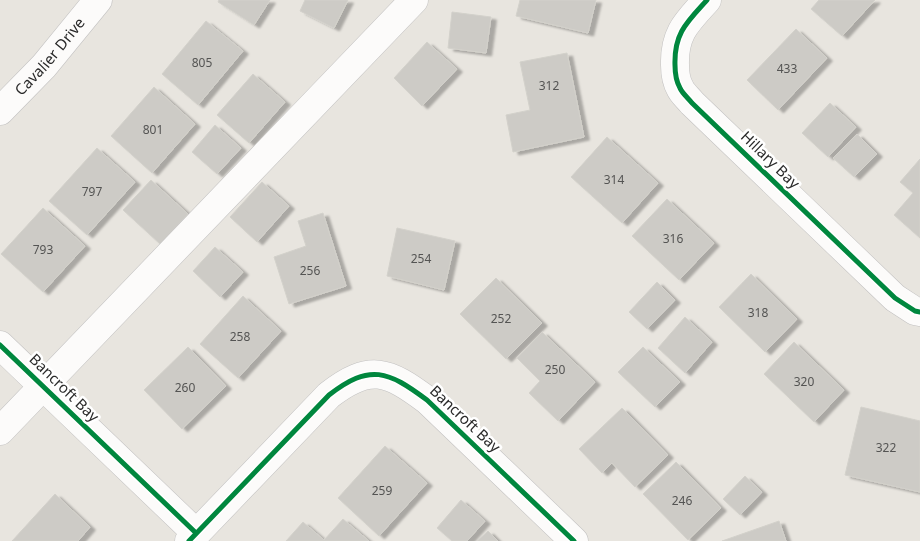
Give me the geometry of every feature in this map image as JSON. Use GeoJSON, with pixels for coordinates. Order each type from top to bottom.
{"type":"FeatureCollection","features":[{"type":"Feature","properties":{"kind":"street","name":"Cavalier Drive"},"geometry":{"type":"LineString","coordinates":[[0,111],[44,66],[98,0]]}},
{"type":"Feature","properties":{"kind":"street"},"geometry":{"type":"LineString","coordinates":[[0,432],[414,0]]}},
{"type":"Feature","properties":{"kind":"street","name":"Hillary Bay"},"geometry":{"type":"LineString","coordinates":[[707,0],[690,19],[678,37],[675,52],[675,72],[680,88],[692,103],[894,298],[920,312]]}},
{"type":"Feature","properties":{"kind":"street","name":"Bancroft Bay"},"geometry":{"type":"LineString","coordinates":[[0,344],[44,386],[192,537],[329,396],[344,384],[358,377],[378,374],[393,378],[407,385],[427,400],[574,541]]}},
{"type":"Feature","properties":{"kind":"building"},"geometry":{"type":"Polygon","coordinates":[[[219,0],[270,0],[254,25],[218,2],[219,0]]]}},
{"type":"Feature","properties":{"kind":"building"},"geometry":{"type":"Polygon","coordinates":[[[305,0],[348,0],[334,28],[300,11],[305,0]]]}},
{"type":"Feature","properties":{"kind":"building"},"geometry":{"type":"Polygon","coordinates":[[[520,0],[596,0],[588,33],[516,16],[520,0]]]}},
{"type":"Feature","properties":{"kind":"building"},"geometry":{"type":"Polygon","coordinates":[[[819,0],[875,0],[842,36],[811,9],[819,0]]]}},
{"type":"Feature","properties":{"kind":"building"},"geometry":{"type":"Polygon","coordinates":[[[452,12],[491,17],[486,53],[448,48],[452,12]]]}},
{"type":"Feature","properties":{"kind":"building"},"geometry":{"type":"Polygon","coordinates":[[[206,21],[243,51],[198,105],[162,74],[206,21]]]}},
{"type":"Feature","properties":{"kind":"building"},"geometry":{"type":"Polygon","coordinates":[[[796,29],[827,58],[778,110],[747,80],[796,29]]]}},
{"type":"Feature","properties":{"kind":"building"},"geometry":{"type":"Polygon","coordinates":[[[427,42],[457,69],[422,106],[394,78],[427,42]]]}},
{"type":"Feature","properties":{"kind":"building"},"geometry":{"type":"Polygon","coordinates":[[[567,53],[584,137],[513,152],[506,115],[530,110],[520,62],[567,53]]]}},
{"type":"Feature","properties":{"kind":"building"},"geometry":{"type":"Polygon","coordinates":[[[253,74],[285,102],[249,143],[217,115],[253,74]]]}},
{"type":"Feature","properties":{"kind":"building"},"geometry":{"type":"Polygon","coordinates":[[[154,87],[195,124],[152,173],[111,136],[154,87]]]}},
{"type":"Feature","properties":{"kind":"building"},"geometry":{"type":"Polygon","coordinates":[[[830,103],[856,127],[828,157],[802,133],[830,103]]]}},
{"type":"Feature","properties":{"kind":"building"},"geometry":{"type":"Polygon","coordinates":[[[215,125],[241,148],[217,174],[192,152],[215,125]]]}},
{"type":"Feature","properties":{"kind":"building"},"geometry":{"type":"Polygon","coordinates":[[[857,134],[877,154],[854,177],[833,158],[857,134]]]}},
{"type":"Feature","properties":{"kind":"building"},"geometry":{"type":"Polygon","coordinates":[[[607,137],[658,183],[622,223],[571,177],[607,137]]]}},
{"type":"Feature","properties":{"kind":"building"},"geometry":{"type":"Polygon","coordinates":[[[97,148],[135,182],[87,235],[49,201],[97,148]]]}},
{"type":"Feature","properties":{"kind":"building"},"geometry":{"type":"Polygon","coordinates":[[[920,159],[920,238],[894,215],[913,193],[900,182],[920,159]]]}},
{"type":"Feature","properties":{"kind":"building"},"geometry":{"type":"Polygon","coordinates":[[[151,180],[188,214],[160,244],[123,210],[151,180]]]}},
{"type":"Feature","properties":{"kind":"building"},"geometry":{"type":"Polygon","coordinates":[[[262,182],[289,206],[257,242],[230,217],[262,182]]]}},
{"type":"Feature","properties":{"kind":"building"},"geometry":{"type":"Polygon","coordinates":[[[667,199],[714,243],[679,280],[632,236],[667,199]]]}},
{"type":"Feature","properties":{"kind":"building"},"geometry":{"type":"Polygon","coordinates":[[[43,208],[85,246],[43,292],[1,254],[43,208]]]}},
{"type":"Feature","properties":{"kind":"building"},"geometry":{"type":"Polygon","coordinates":[[[323,213],[346,286],[289,304],[274,257],[306,246],[298,221],[323,213]]]}},
{"type":"Feature","properties":{"kind":"building"},"geometry":{"type":"Polygon","coordinates":[[[397,228],[455,241],[444,290],[387,276],[397,228]]]}},
{"type":"Feature","properties":{"kind":"building"},"geometry":{"type":"Polygon","coordinates":[[[215,247],[243,272],[220,297],[193,271],[215,247]]]}},
{"type":"Feature","properties":{"kind":"building"},"geometry":{"type":"Polygon","coordinates":[[[751,274],[797,319],[765,352],[719,307],[751,274]]]}},
{"type":"Feature","properties":{"kind":"building"},"geometry":{"type":"Polygon","coordinates":[[[496,278],[542,323],[506,359],[460,314],[496,278]]]}},
{"type":"Feature","properties":{"kind":"building"},"geometry":{"type":"Polygon","coordinates":[[[657,282],[675,300],[647,329],[629,312],[657,282]]]}},
{"type":"Feature","properties":{"kind":"building"},"geometry":{"type":"Polygon","coordinates":[[[243,296],[281,331],[238,378],[200,344],[243,296]]]}},
{"type":"Feature","properties":{"kind":"building"},"geometry":{"type":"Polygon","coordinates":[[[685,317],[712,342],[685,373],[658,348],[685,317]]]}},
{"type":"Feature","properties":{"kind":"building"},"geometry":{"type":"Polygon","coordinates":[[[542,332],[595,382],[558,421],[529,393],[540,381],[517,358],[542,332]]]}},
{"type":"Feature","properties":{"kind":"building"},"geometry":{"type":"Polygon","coordinates":[[[794,342],[844,390],[814,422],[764,374],[794,342]]]}},
{"type":"Feature","properties":{"kind":"building"},"geometry":{"type":"Polygon","coordinates":[[[188,347],[226,386],[182,429],[144,390],[188,347]]]}},
{"type":"Feature","properties":{"kind":"building"},"geometry":{"type":"Polygon","coordinates":[[[643,347],[680,382],[655,407],[618,372],[643,347]]]}},
{"type":"Feature","properties":{"kind":"building"},"geometry":{"type":"Polygon","coordinates":[[[861,407],[920,421],[920,492],[845,475],[861,407]]]}},
{"type":"Feature","properties":{"kind":"building"},"geometry":{"type":"Polygon","coordinates":[[[622,408],[668,455],[635,487],[612,463],[602,473],[579,449],[622,408]]]}},
{"type":"Feature","properties":{"kind":"building"},"geometry":{"type":"Polygon","coordinates":[[[385,446],[427,483],[379,536],[338,498],[385,446]]]}},
{"type":"Feature","properties":{"kind":"building"},"geometry":{"type":"Polygon","coordinates":[[[676,462],[721,508],[688,540],[643,494],[676,462]]]}},
{"type":"Feature","properties":{"kind":"building"},"geometry":{"type":"Polygon","coordinates":[[[745,476],[762,492],[740,515],[723,499],[745,476]]]}},
{"type":"Feature","properties":{"kind":"building"},"geometry":{"type":"Polygon","coordinates":[[[55,494],[90,527],[78,541],[12,541],[55,494]]]}},
{"type":"Feature","properties":{"kind":"building"},"geometry":{"type":"Polygon","coordinates":[[[461,500],[485,521],[467,541],[452,541],[437,528],[461,500]]]}},
{"type":"Feature","properties":{"kind":"building"},"geometry":{"type":"Polygon","coordinates":[[[343,519],[369,541],[286,541],[303,522],[324,540],[343,519]]]}},
{"type":"Feature","properties":{"kind":"building"},"geometry":{"type":"Polygon","coordinates":[[[779,521],[786,541],[722,541],[779,521]]]}},
{"type":"Feature","properties":{"kind":"building"},"geometry":{"type":"Polygon","coordinates":[[[488,531],[498,541],[477,541],[488,531]]]}},
{"type":"Feature","properties":{"kind":"cycle path"},"geometry":{"type":"LineString","coordinates":[[707,0],[679,36],[675,54],[675,65],[682,92],[895,298],[915,311],[920,312]]}},
{"type":"Feature","properties":{"kind":"cycle path"},"geometry":{"type":"LineString","coordinates":[[0,345],[196,533]]}},
{"type":"Feature","properties":{"kind":"cycle path"},"geometry":{"type":"LineString","coordinates":[[189,541],[329,395],[356,378],[368,375],[390,377],[401,382],[427,400],[574,541]]}}]}
